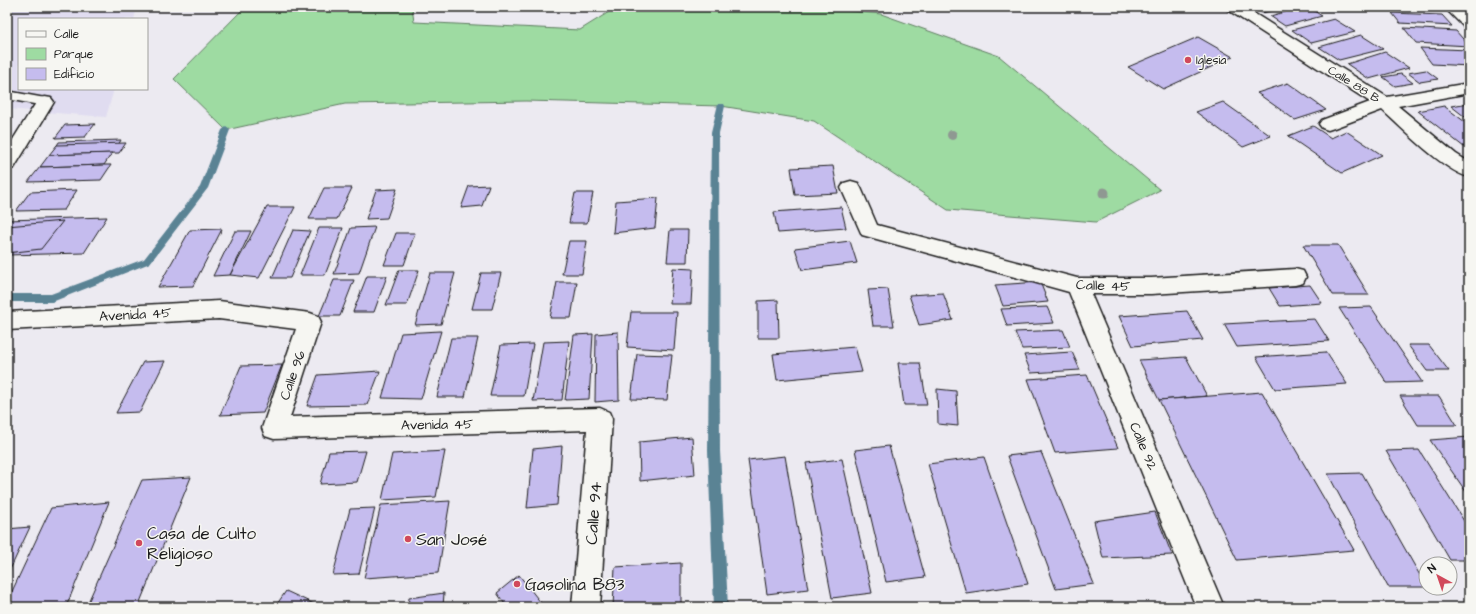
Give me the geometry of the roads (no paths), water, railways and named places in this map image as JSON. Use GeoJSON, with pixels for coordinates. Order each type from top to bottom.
{"type":"FeatureCollection","features":[{"type":"Feature","properties":{"kind":"street","name":"Calle 88 B"},"geometry":{"type":"LineString","coordinates":[[1233,7],[1384,103],[1449,158],[1469,170]]}},
{"type":"Feature","properties":{"kind":"street"},"geometry":{"type":"LineString","coordinates":[[1452,7],[1469,23]]}},
{"type":"Feature","properties":{"kind":"street"},"geometry":{"type":"LineString","coordinates":[[1328,124],[1384,103],[1469,88]]}},
{"type":"Feature","properties":{"kind":"street"},"geometry":{"type":"LineString","coordinates":[[7,164],[45,102]]}},
{"type":"Feature","properties":{"kind":"street","name":"Calle 45"},"geometry":{"type":"LineString","coordinates":[[851,188],[869,230],[1077,286],[1151,286],[1295,277]]}},
{"type":"Feature","properties":{"kind":"street","name":"Calle 92"},"geometry":{"type":"LineString","coordinates":[[1077,286],[1210,607]]}},
{"type":"Feature","properties":{"kind":"street","name":"Avenida 45"},"geometry":{"type":"LineString","coordinates":[[7,321],[219,310],[310,322]]}},
{"type":"Feature","properties":{"kind":"street","name":"Calle 96"},"geometry":{"type":"LineString","coordinates":[[274,428],[310,322]]}},
{"type":"Feature","properties":{"kind":"street","name":"Avenida 45"},"geometry":{"type":"LineString","coordinates":[[274,428],[600,419]]}},
{"type":"Feature","properties":{"kind":"street","name":"Calle 94"},"geometry":{"type":"LineString","coordinates":[[586,607],[600,419]]}},
{"type":"Feature","properties":{"kind":"lane"},"geometry":{"type":"LineString","coordinates":[[7,95],[45,102]]}},
{"type":"Feature","properties":{"kind":"waterway"},"geometry":{"type":"LineString","coordinates":[[721,106],[715,133],[714,451],[721,607]]}},
{"type":"Feature","properties":{"kind":"waterway"},"geometry":{"type":"LineString","coordinates":[[7,298],[52,298],[147,261],[204,188],[226,130]]}},
{"type":"Feature","properties":{"kind":"place","name":"Iglesia"},"geometry":{"type":"Point","coordinates":[1188,60]}},
{"type":"Feature","properties":{"kind":"place","name":"San José"},"geometry":{"type":"Point","coordinates":[408,539]}},
{"type":"Feature","properties":{"kind":"place","name":"Casa de Culto Religioso"},"geometry":{"type":"Point","coordinates":[139,543]}},
{"type":"Feature","properties":{"kind":"place","name":"Gasolina B83"},"geometry":{"type":"Point","coordinates":[517,584]}}]}
